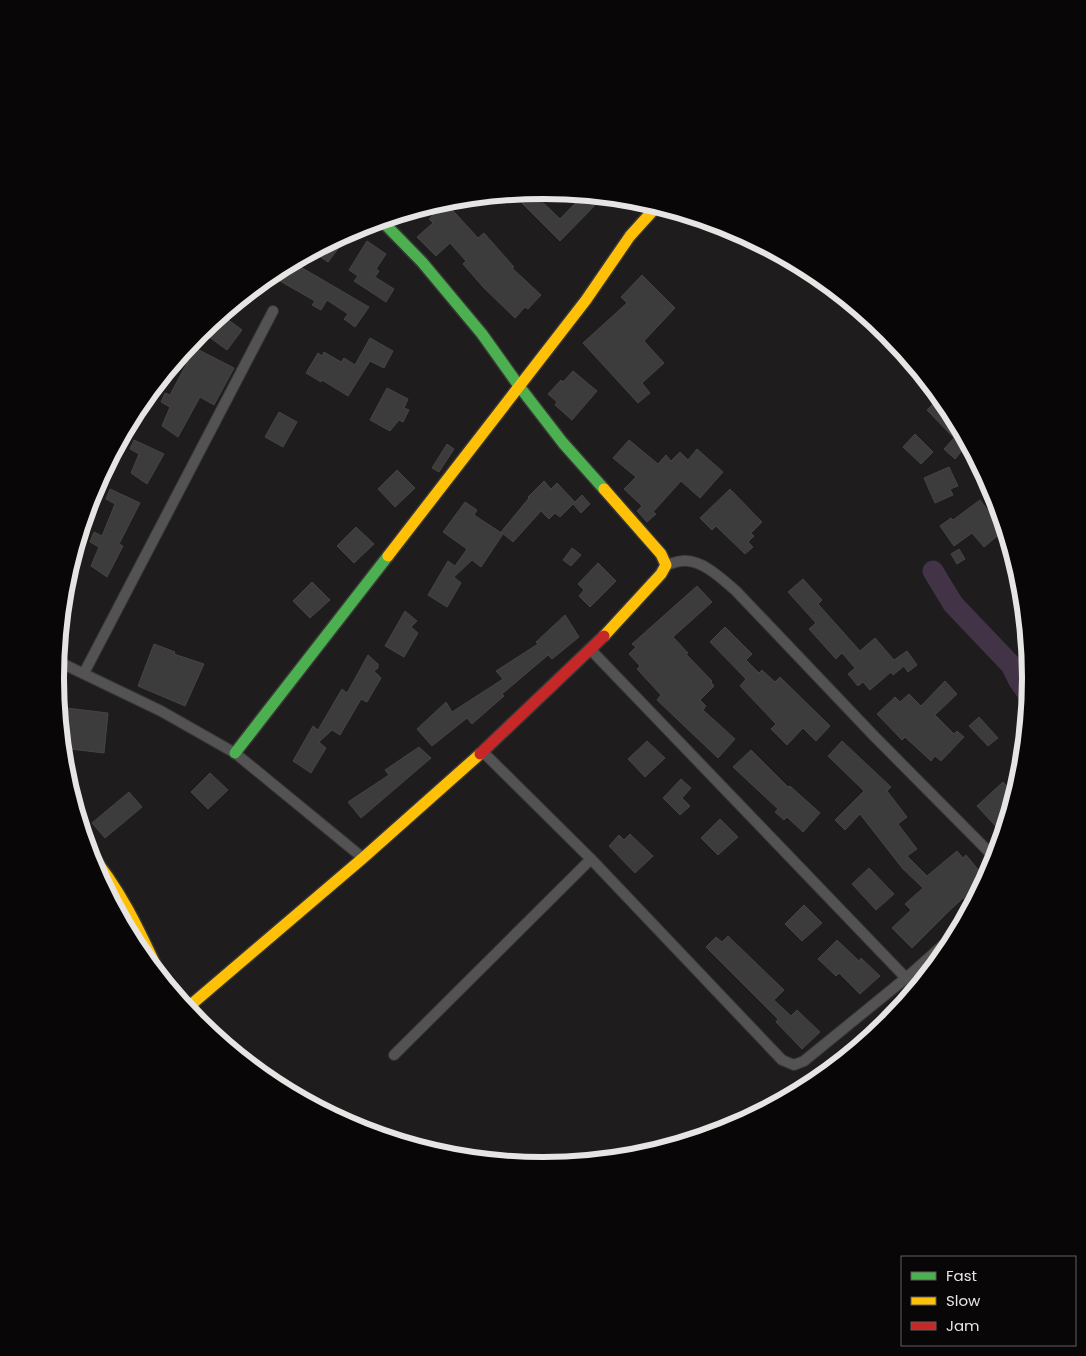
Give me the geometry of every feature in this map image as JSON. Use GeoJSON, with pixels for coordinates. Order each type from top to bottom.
{"type":"FeatureCollection","features":[{"type":"Feature","properties":{"kind":"street"},"geometry":{"type":"LineString","coordinates":[[235,753],[586,300],[630,236],[653,212]]}},
{"type":"Feature","properties":{"kind":"street"},"geometry":{"type":"LineString","coordinates":[[386,225],[422,262],[482,334],[563,443],[661,554],[666,565]]}},
{"type":"Feature","properties":{"kind":"street"},"geometry":{"type":"LineString","coordinates":[[84,673],[273,311]]}},
{"type":"Feature","properties":{"kind":"street"},"geometry":{"type":"LineString","coordinates":[[192,1004],[363,858],[483,752],[591,650],[661,574],[666,565],[681,560],[696,562],[721,578],[736,591],[875,738],[989,852]]}},
{"type":"Feature","properties":{"kind":"street"},"geometry":{"type":"LineString","coordinates":[[591,650],[906,978]]}},
{"type":"Feature","properties":{"kind":"street"},"geometry":{"type":"LineString","coordinates":[[64,664],[160,711],[235,753],[363,858]]}},
{"type":"Feature","properties":{"kind":"street"},"geometry":{"type":"LineString","coordinates":[[483,752],[591,859],[782,1060],[794,1064],[804,1061],[906,978],[937,950]]}},
{"type":"Feature","properties":{"kind":"street"},"geometry":{"type":"LineString","coordinates":[[394,1055],[591,859]]}},
{"type":"Feature","properties":{"kind":"street"},"geometry":{"type":"LineString","coordinates":[[103,867],[121,895],[145,943]]}},
{"type":"Feature","properties":{"kind":"building"},"geometry":{"type":"Polygon","coordinates":[[[539,199],[560,219],[578,200],[598,202],[560,241],[519,200],[539,199]]]}},
{"type":"Feature","properties":{"kind":"building"},"geometry":{"type":"Polygon","coordinates":[[[450,208],[478,238],[484,233],[514,267],[512,268],[541,295],[528,309],[525,307],[515,318],[484,288],[463,264],[466,261],[450,243],[436,256],[417,237],[433,223],[429,219],[438,211],[450,208]]]}},
{"type":"Feature","properties":{"kind":"building"},"geometry":{"type":"Polygon","coordinates":[[[367,241],[386,254],[376,269],[379,271],[375,277],[394,289],[386,302],[354,281],[358,276],[349,270],[367,241]]]}},
{"type":"Feature","properties":{"kind":"building"},"geometry":{"type":"Polygon","coordinates":[[[338,245],[340,246],[328,262],[318,255],[338,245]]]}},
{"type":"Feature","properties":{"kind":"building"},"geometry":{"type":"Polygon","coordinates":[[[299,266],[369,307],[355,327],[344,319],[348,314],[327,300],[321,310],[312,305],[315,301],[280,281],[283,276],[299,266]]]}},
{"type":"Feature","properties":{"kind":"building"},"geometry":{"type":"Polygon","coordinates":[[[642,275],[675,308],[644,341],[664,363],[642,383],[650,393],[638,403],[583,343],[627,303],[621,297],[642,275]]]}},
{"type":"Feature","properties":{"kind":"building"},"geometry":{"type":"Polygon","coordinates":[[[226,319],[242,330],[227,350],[208,336],[226,319]]]}},
{"type":"Feature","properties":{"kind":"building"},"geometry":{"type":"Polygon","coordinates":[[[370,338],[393,351],[384,368],[370,361],[348,396],[322,380],[321,382],[306,373],[318,353],[322,356],[324,352],[341,362],[344,358],[355,365],[370,338]]]}},
{"type":"Feature","properties":{"kind":"building"},"geometry":{"type":"Polygon","coordinates":[[[196,348],[234,368],[214,405],[200,397],[178,437],[162,426],[170,407],[161,402],[165,393],[170,395],[196,348]]]}},
{"type":"Feature","properties":{"kind":"building"},"geometry":{"type":"Polygon","coordinates":[[[573,371],[597,391],[572,420],[555,405],[557,402],[548,394],[561,380],[563,382],[573,371]]]}},
{"type":"Feature","properties":{"kind":"building"},"geometry":{"type":"Polygon","coordinates":[[[387,388],[408,399],[404,408],[409,410],[403,422],[399,420],[390,431],[370,420],[387,388]]]}},
{"type":"Feature","properties":{"kind":"building"},"geometry":{"type":"Polygon","coordinates":[[[934,403],[958,438],[964,448],[955,459],[944,449],[954,438],[927,410],[934,403]]]}},
{"type":"Feature","properties":{"kind":"building"},"geometry":{"type":"Polygon","coordinates":[[[279,412],[297,422],[283,447],[265,437],[279,412]]]}},
{"type":"Feature","properties":{"kind":"building"},"geometry":{"type":"Polygon","coordinates":[[[915,434],[933,452],[921,464],[903,447],[915,434]]]}},
{"type":"Feature","properties":{"kind":"building"},"geometry":{"type":"Polygon","coordinates":[[[134,440],[164,454],[147,484],[131,473],[139,454],[130,449],[134,440]]]}},
{"type":"Feature","properties":{"kind":"building"},"geometry":{"type":"Polygon","coordinates":[[[629,440],[658,464],[666,455],[671,461],[680,452],[688,460],[697,449],[723,472],[700,498],[681,481],[653,512],[656,514],[647,522],[637,511],[642,506],[624,489],[636,477],[613,458],[629,440]]]}},
{"type":"Feature","properties":{"kind":"building"},"geometry":{"type":"Polygon","coordinates":[[[447,444],[454,449],[439,472],[432,468],[447,444]]]}},
{"type":"Feature","properties":{"kind":"building"},"geometry":{"type":"Polygon","coordinates":[[[949,467],[958,486],[950,489],[953,495],[935,503],[924,478],[949,467]]]}},
{"type":"Feature","properties":{"kind":"building"},"geometry":{"type":"Polygon","coordinates":[[[397,470],[415,488],[395,507],[378,489],[397,470]]]}},
{"type":"Feature","properties":{"kind":"building"},"geometry":{"type":"Polygon","coordinates":[[[544,481],[551,489],[557,483],[575,502],[582,495],[590,504],[581,513],[573,504],[560,517],[555,513],[549,519],[541,511],[513,542],[501,532],[528,497],[544,481]]]}},
{"type":"Feature","properties":{"kind":"building"},"geometry":{"type":"Polygon","coordinates":[[[110,489],[140,503],[119,544],[123,546],[107,577],[91,566],[99,547],[90,542],[94,532],[102,536],[115,504],[106,499],[110,489]]]}},
{"type":"Feature","properties":{"kind":"building"},"geometry":{"type":"Polygon","coordinates":[[[730,489],[762,522],[751,533],[754,536],[748,542],[753,547],[745,554],[716,526],[712,530],[700,518],[730,489]]]}},
{"type":"Feature","properties":{"kind":"building"},"geometry":{"type":"Polygon","coordinates":[[[980,500],[996,521],[993,523],[1000,534],[984,547],[972,533],[954,546],[940,526],[951,518],[953,520],[980,500]]]}},
{"type":"Feature","properties":{"kind":"building"},"geometry":{"type":"Polygon","coordinates":[[[465,502],[477,510],[474,515],[503,534],[481,567],[472,560],[454,577],[461,583],[447,607],[428,595],[448,561],[455,566],[467,549],[443,532],[465,502]]]}},
{"type":"Feature","properties":{"kind":"building"},"geometry":{"type":"Polygon","coordinates":[[[356,527],[374,544],[354,563],[337,546],[356,527]]]}},
{"type":"Feature","properties":{"kind":"building"},"geometry":{"type":"Polygon","coordinates":[[[572,548],[581,555],[571,566],[563,560],[572,548]]]}},
{"type":"Feature","properties":{"kind":"building"},"geometry":{"type":"Polygon","coordinates":[[[959,549],[965,559],[957,564],[951,554],[959,549]]]}},
{"type":"Feature","properties":{"kind":"building"},"geometry":{"type":"Polygon","coordinates":[[[598,563],[616,581],[590,607],[579,596],[584,590],[578,584],[598,563]]]}},
{"type":"Feature","properties":{"kind":"building"},"geometry":{"type":"Polygon","coordinates":[[[803,579],[822,600],[818,604],[860,651],[875,638],[894,660],[907,651],[917,665],[908,672],[904,666],[893,675],[891,672],[870,690],[863,682],[858,686],[848,674],[855,668],[842,653],[836,659],[809,629],[816,623],[788,592],[803,579]]]}},
{"type":"Feature","properties":{"kind":"building"},"geometry":{"type":"Polygon","coordinates":[[[312,582],[330,600],[310,618],[293,601],[312,582]]]}},
{"type":"Feature","properties":{"kind":"building"},"geometry":{"type":"Polygon","coordinates":[[[697,586],[712,602],[673,637],[688,653],[686,654],[712,681],[714,686],[700,700],[706,706],[703,710],[735,739],[718,758],[657,700],[661,695],[637,669],[640,666],[629,654],[636,647],[632,644],[697,586]]]}},
{"type":"Feature","properties":{"kind":"building"},"geometry":{"type":"Polygon","coordinates":[[[405,611],[417,621],[411,627],[418,633],[404,657],[385,646],[405,611]]]}},
{"type":"Feature","properties":{"kind":"building"},"geometry":{"type":"Polygon","coordinates":[[[565,615],[579,637],[552,659],[548,655],[502,694],[504,696],[472,724],[467,718],[432,746],[417,729],[446,702],[452,712],[503,679],[496,671],[538,644],[536,642],[565,615]]]}},
{"type":"Feature","properties":{"kind":"building"},"geometry":{"type":"Polygon","coordinates":[[[725,627],[752,654],[746,660],[759,673],[762,670],[775,682],[780,677],[830,726],[816,741],[803,728],[787,745],[771,729],[776,724],[740,686],[746,679],[710,642],[725,627]]]}},
{"type":"Feature","properties":{"kind":"building"},"geometry":{"type":"Polygon","coordinates":[[[154,644],[175,652],[174,654],[204,664],[185,706],[138,686],[154,644]]]}},
{"type":"Feature","properties":{"kind":"building"},"geometry":{"type":"Polygon","coordinates":[[[368,655],[378,664],[378,668],[374,671],[381,678],[367,702],[361,699],[340,735],[332,730],[319,742],[326,748],[311,773],[293,761],[313,726],[318,730],[342,689],[347,693],[368,655]]]}},
{"type":"Feature","properties":{"kind":"building"},"geometry":{"type":"Polygon","coordinates":[[[945,681],[957,694],[935,715],[954,734],[957,731],[964,737],[941,761],[935,756],[931,761],[905,737],[902,740],[877,714],[895,697],[900,702],[909,694],[921,706],[945,681]]]}},
{"type":"Feature","properties":{"kind":"building"},"geometry":{"type":"Polygon","coordinates":[[[65,708],[108,713],[104,753],[69,749],[65,708]]]}},
{"type":"Feature","properties":{"kind":"building"},"geometry":{"type":"Polygon","coordinates":[[[979,717],[998,738],[988,746],[969,726],[979,717]]]}},
{"type":"Feature","properties":{"kind":"building"},"geometry":{"type":"Polygon","coordinates":[[[647,741],[665,758],[645,777],[628,759],[647,741]]]}},
{"type":"Feature","properties":{"kind":"building"},"geometry":{"type":"Polygon","coordinates":[[[842,741],[891,787],[887,791],[907,817],[898,824],[917,849],[907,856],[927,876],[957,851],[963,858],[966,855],[981,873],[970,896],[965,900],[963,898],[912,948],[892,928],[911,910],[905,904],[923,888],[903,869],[860,814],[845,830],[835,820],[864,791],[828,756],[842,741]]]}},
{"type":"Feature","properties":{"kind":"building"},"geometry":{"type":"Polygon","coordinates":[[[419,747],[431,758],[361,818],[348,802],[389,775],[385,770],[419,747]]]}},
{"type":"Feature","properties":{"kind":"building"},"geometry":{"type":"Polygon","coordinates":[[[751,750],[788,787],[790,786],[820,813],[803,832],[787,817],[784,820],[775,812],[778,809],[733,767],[751,750]]]}},
{"type":"Feature","properties":{"kind":"building"},"geometry":{"type":"Polygon","coordinates":[[[210,773],[228,790],[208,809],[191,792],[210,773]]]}},
{"type":"Feature","properties":{"kind":"building"},"geometry":{"type":"Polygon","coordinates":[[[681,779],[691,788],[682,798],[690,806],[680,815],[663,798],[681,779]]]}},
{"type":"Feature","properties":{"kind":"building"},"geometry":{"type":"Polygon","coordinates":[[[1003,782],[1009,788],[998,829],[977,806],[1003,782]]]}},
{"type":"Feature","properties":{"kind":"building"},"geometry":{"type":"Polygon","coordinates":[[[129,792],[142,807],[105,838],[92,823],[129,792]]]}},
{"type":"Feature","properties":{"kind":"building"},"geometry":{"type":"Polygon","coordinates":[[[720,819],[738,837],[718,855],[701,838],[720,819]]]}},
{"type":"Feature","properties":{"kind":"building"},"geometry":{"type":"Polygon","coordinates":[[[630,834],[653,856],[635,873],[609,846],[619,835],[624,840],[630,834]]]}},
{"type":"Feature","properties":{"kind":"building"},"geometry":{"type":"Polygon","coordinates":[[[869,868],[894,894],[876,910],[852,884],[869,868]]]}},
{"type":"Feature","properties":{"kind":"building"},"geometry":{"type":"Polygon","coordinates":[[[804,905],[822,923],[802,941],[785,924],[804,905]]]}},
{"type":"Feature","properties":{"kind":"building"},"geometry":{"type":"Polygon","coordinates":[[[728,936],[784,990],[774,1000],[791,1016],[797,1010],[820,1032],[802,1049],[776,1022],[778,1019],[706,947],[716,937],[722,942],[728,936]]]}},
{"type":"Feature","properties":{"kind":"building"},"geometry":{"type":"Polygon","coordinates":[[[837,940],[859,961],[861,958],[880,976],[860,994],[839,973],[836,976],[818,959],[837,940]]]}},
{"type":"Feature","properties":{"kind":"waterway"},"geometry":{"type":"LineString","coordinates":[[933,571],[953,604],[1011,665],[1022,685]]}},
{"type":"Feature","properties":{"kind":"traffic: fast"},"geometry":{"type":"LineString","coordinates":[[386,225],[422,262],[482,334],[563,443],[604,489]]}},
{"type":"Feature","properties":{"kind":"traffic: fast"},"geometry":{"type":"LineString","coordinates":[[235,753],[388,556]]}},
{"type":"Feature","properties":{"kind":"traffic: slow"},"geometry":{"type":"LineString","coordinates":[[388,556],[586,300],[630,236],[652,212]]}},
{"type":"Feature","properties":{"kind":"traffic: slow"},"geometry":{"type":"LineString","coordinates":[[604,489],[661,554],[666,565],[661,574],[604,636]]}},
{"type":"Feature","properties":{"kind":"traffic: slow"},"geometry":{"type":"LineString","coordinates":[[192,1004],[363,858],[480,754]]}},
{"type":"Feature","properties":{"kind":"traffic: slow"},"geometry":{"type":"LineString","coordinates":[[106,874],[120,896],[146,945]]}},
{"type":"Feature","properties":{"kind":"traffic: jam"},"geometry":{"type":"LineString","coordinates":[[480,754],[604,636]]}}]}
